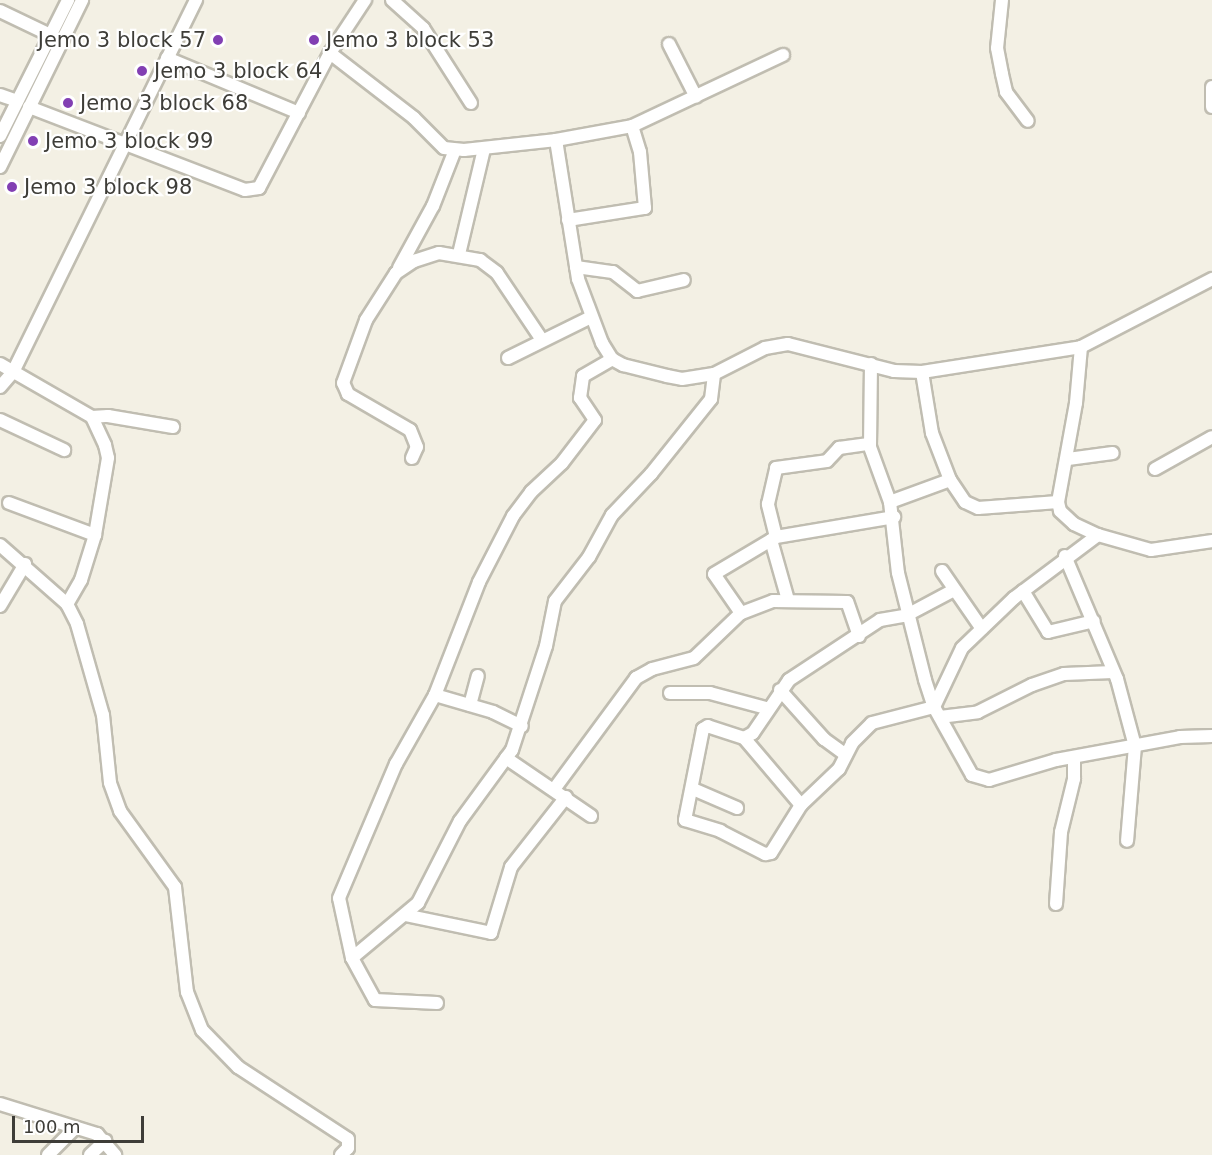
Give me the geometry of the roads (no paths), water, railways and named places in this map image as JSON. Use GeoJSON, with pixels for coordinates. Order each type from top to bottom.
{"type":"FeatureCollection","features":[{"type":"Feature","properties":{"kind":"street"},"geometry":{"type":"LineString","coordinates":[[0,167],[29,107],[36,76],[50,35],[68,0]]}},
{"type":"Feature","properties":{"kind":"street"},"geometry":{"type":"LineString","coordinates":[[0,136],[17,101],[36,76],[82,0]]}},
{"type":"Feature","properties":{"kind":"street"},"geometry":{"type":"LineString","coordinates":[[0,387],[13,372],[196,0]]}},
{"type":"Feature","properties":{"kind":"street"},"geometry":{"type":"LineString","coordinates":[[29,107],[123,145],[252,190],[265,183],[330,53],[365,0]]}},
{"type":"Feature","properties":{"kind":"street"},"geometry":{"type":"LineString","coordinates":[[392,0],[423,28],[471,103]]}},
{"type":"Feature","properties":{"kind":"street"},"geometry":{"type":"LineString","coordinates":[[1002,0],[997,48],[1002,74],[1006,92],[1028,120]]}},
{"type":"Feature","properties":{"kind":"street"},"geometry":{"type":"LineString","coordinates":[[0,11],[50,35]]}},
{"type":"Feature","properties":{"kind":"street"},"geometry":{"type":"LineString","coordinates":[[669,44],[696,97]]}},
{"type":"Feature","properties":{"kind":"street"},"geometry":{"type":"LineString","coordinates":[[330,53],[414,118],[444,148],[455,150],[484,149],[556,140],[632,126],[783,56]]}},
{"type":"Feature","properties":{"kind":"street"},"geometry":{"type":"LineString","coordinates":[[167,58],[299,112]]}},
{"type":"Feature","properties":{"kind":"street"},"geometry":{"type":"LineString","coordinates":[[1212,87],[1212,107]]}},
{"type":"Feature","properties":{"kind":"street"},"geometry":{"type":"LineString","coordinates":[[0,95],[17,101]]}},
{"type":"Feature","properties":{"kind":"street"},"geometry":{"type":"LineString","coordinates":[[568,220],[645,208],[640,152],[632,126]]}},
{"type":"Feature","properties":{"kind":"street"},"geometry":{"type":"LineString","coordinates":[[556,140],[576,267],[591,317],[612,359],[623,365],[682,379],[714,374],[765,348],[788,344],[894,371],[922,372],[1081,347],[1212,279]]}},
{"type":"Feature","properties":{"kind":"street"},"geometry":{"type":"LineString","coordinates":[[459,254],[484,149]]}},
{"type":"Feature","properties":{"kind":"street"},"geometry":{"type":"LineString","coordinates":[[412,458],[417,447],[410,430],[348,394],[343,383],[366,320],[396,273],[433,206],[455,150]]}},
{"type":"Feature","properties":{"kind":"street"},"geometry":{"type":"LineString","coordinates":[[396,273],[423,258],[440,253],[459,254],[492,267],[542,340]]}},
{"type":"Feature","properties":{"kind":"street"},"geometry":{"type":"LineString","coordinates":[[576,267],[613,272],[637,291],[684,280]]}},
{"type":"Feature","properties":{"kind":"street"},"geometry":{"type":"LineString","coordinates":[[508,358],[591,317]]}},
{"type":"Feature","properties":{"kind":"street"},"geometry":{"type":"LineString","coordinates":[[1081,347],[1068,459],[1058,501],[1060,511],[1074,524],[1098,535],[1151,550],[1212,541]]}},
{"type":"Feature","properties":{"kind":"street"},"geometry":{"type":"LineString","coordinates":[[437,1002],[375,1000],[352,958],[339,898],[396,764],[435,694],[479,582],[513,516],[531,492],[562,463],[595,420],[580,398],[583,376],[612,359]]}},
{"type":"Feature","properties":{"kind":"street"},"geometry":{"type":"LineString","coordinates":[[0,364],[92,417],[108,416],[173,428]]}},
{"type":"Feature","properties":{"kind":"street"},"geometry":{"type":"LineString","coordinates":[[871,364],[869,444],[894,517],[898,573],[907,615],[937,712],[978,779],[988,780],[1074,757],[1212,736]]}},
{"type":"Feature","properties":{"kind":"street"},"geometry":{"type":"LineString","coordinates":[[922,372],[932,433],[950,480],[965,502],[978,508],[1058,501]]}},
{"type":"Feature","properties":{"kind":"street"},"geometry":{"type":"LineString","coordinates":[[352,958],[418,903],[460,821],[506,758],[522,726],[555,601],[589,557],[612,515],[651,474],[711,399],[714,374]]}},
{"type":"Feature","properties":{"kind":"street"},"geometry":{"type":"LineString","coordinates":[[67,604],[81,580],[95,535],[108,458],[92,417]]}},
{"type":"Feature","properties":{"kind":"street"},"geometry":{"type":"LineString","coordinates":[[0,420],[63,450]]}},
{"type":"Feature","properties":{"kind":"street"},"geometry":{"type":"LineString","coordinates":[[1155,470],[1212,437]]}},
{"type":"Feature","properties":{"kind":"street"},"geometry":{"type":"LineString","coordinates":[[788,600],[768,504],[776,468],[827,461],[839,447],[869,444]]}},
{"type":"Feature","properties":{"kind":"street"},"geometry":{"type":"LineString","coordinates":[[1068,459],[1113,453]]}},
{"type":"Feature","properties":{"kind":"street"},"geometry":{"type":"LineString","coordinates":[[890,502],[950,480]]}},
{"type":"Feature","properties":{"kind":"street"},"geometry":{"type":"LineString","coordinates":[[9,503],[95,535]]}},
{"type":"Feature","properties":{"kind":"street"},"geometry":{"type":"LineString","coordinates":[[741,613],[714,574],[774,538],[894,517]]}},
{"type":"Feature","properties":{"kind":"street"},"geometry":{"type":"LineString","coordinates":[[937,712],[962,648],[1023,591],[1065,556],[1098,535]]}},
{"type":"Feature","properties":{"kind":"street"},"geometry":{"type":"LineString","coordinates":[[0,545],[25,564],[67,604],[77,624],[103,716],[109,775],[120,811],[175,887],[187,993],[202,1030],[238,1066],[348,1139],[348,1148],[341,1155]]}},
{"type":"Feature","properties":{"kind":"street"},"geometry":{"type":"LineString","coordinates":[[1065,556],[1094,621],[1113,672],[1135,746],[1127,841]]}},
{"type":"Feature","properties":{"kind":"street"},"geometry":{"type":"LineString","coordinates":[[0,606],[25,564]]}},
{"type":"Feature","properties":{"kind":"street"},"geometry":{"type":"LineString","coordinates":[[942,571],[982,629]]}},
{"type":"Feature","properties":{"kind":"street"},"geometry":{"type":"LineString","coordinates":[[744,738],[753,733],[766,708],[789,680],[860,636],[880,620],[907,615],[954,590]]}},
{"type":"Feature","properties":{"kind":"street"},"geometry":{"type":"LineString","coordinates":[[1023,591],[1048,632],[1094,621]]}},
{"type":"Feature","properties":{"kind":"street"},"geometry":{"type":"LineString","coordinates":[[555,788],[636,678],[652,669],[694,658],[741,613],[788,600],[847,602],[860,636]]}},
{"type":"Feature","properties":{"kind":"street"},"geometry":{"type":"LineString","coordinates":[[801,805],[744,738],[708,726],[703,729],[686,823],[720,831],[765,855],[775,848],[801,805],[839,769],[852,743],[872,723],[937,712],[978,712],[1032,685],[1064,674],[1113,672]]}},
{"type":"Feature","properties":{"kind":"street"},"geometry":{"type":"LineString","coordinates":[[470,705],[478,676]]}},
{"type":"Feature","properties":{"kind":"street"},"geometry":{"type":"LineString","coordinates":[[780,690],[824,739],[846,755]]}},
{"type":"Feature","properties":{"kind":"street"},"geometry":{"type":"LineString","coordinates":[[670,693],[710,693],[766,708]]}},
{"type":"Feature","properties":{"kind":"street"},"geometry":{"type":"LineString","coordinates":[[435,694],[522,726]]}},
{"type":"Feature","properties":{"kind":"street"},"geometry":{"type":"LineString","coordinates":[[1056,904],[1061,832],[1074,779],[1074,757]]}},
{"type":"Feature","properties":{"kind":"street"},"geometry":{"type":"LineString","coordinates":[[506,758],[555,788],[591,816]]}},
{"type":"Feature","properties":{"kind":"street"},"geometry":{"type":"LineString","coordinates":[[693,789],[737,808]]}},
{"type":"Feature","properties":{"kind":"street"},"geometry":{"type":"LineString","coordinates":[[405,915],[491,933],[511,867],[566,797]]}},
{"type":"Feature","properties":{"kind":"street"},"geometry":{"type":"LineString","coordinates":[[0,1104],[73,1130],[97,1134],[115,1155]]}},
{"type":"Feature","properties":{"kind":"street"},"geometry":{"type":"LineString","coordinates":[[48,1155],[73,1130]]}},
{"type":"Feature","properties":{"kind":"street"},"geometry":{"type":"LineString","coordinates":[[90,1155],[105,1141]]}},
{"type":"Feature","properties":{"kind":"place","name":"Jemo 3 block 57"},"geometry":{"type":"Point","coordinates":[218,40]}},
{"type":"Feature","properties":{"kind":"place","name":"Jemo 3 block 53"},"geometry":{"type":"Point","coordinates":[314,40]}},
{"type":"Feature","properties":{"kind":"place","name":"Jemo 3 block 64"},"geometry":{"type":"Point","coordinates":[142,71]}},
{"type":"Feature","properties":{"kind":"place","name":"Jemo 3 block 68"},"geometry":{"type":"Point","coordinates":[68,103]}},
{"type":"Feature","properties":{"kind":"place","name":"Jemo 3 block 99"},"geometry":{"type":"Point","coordinates":[33,141]}},
{"type":"Feature","properties":{"kind":"place","name":"Jemo 3 block 98"},"geometry":{"type":"Point","coordinates":[12,187]}}]}
